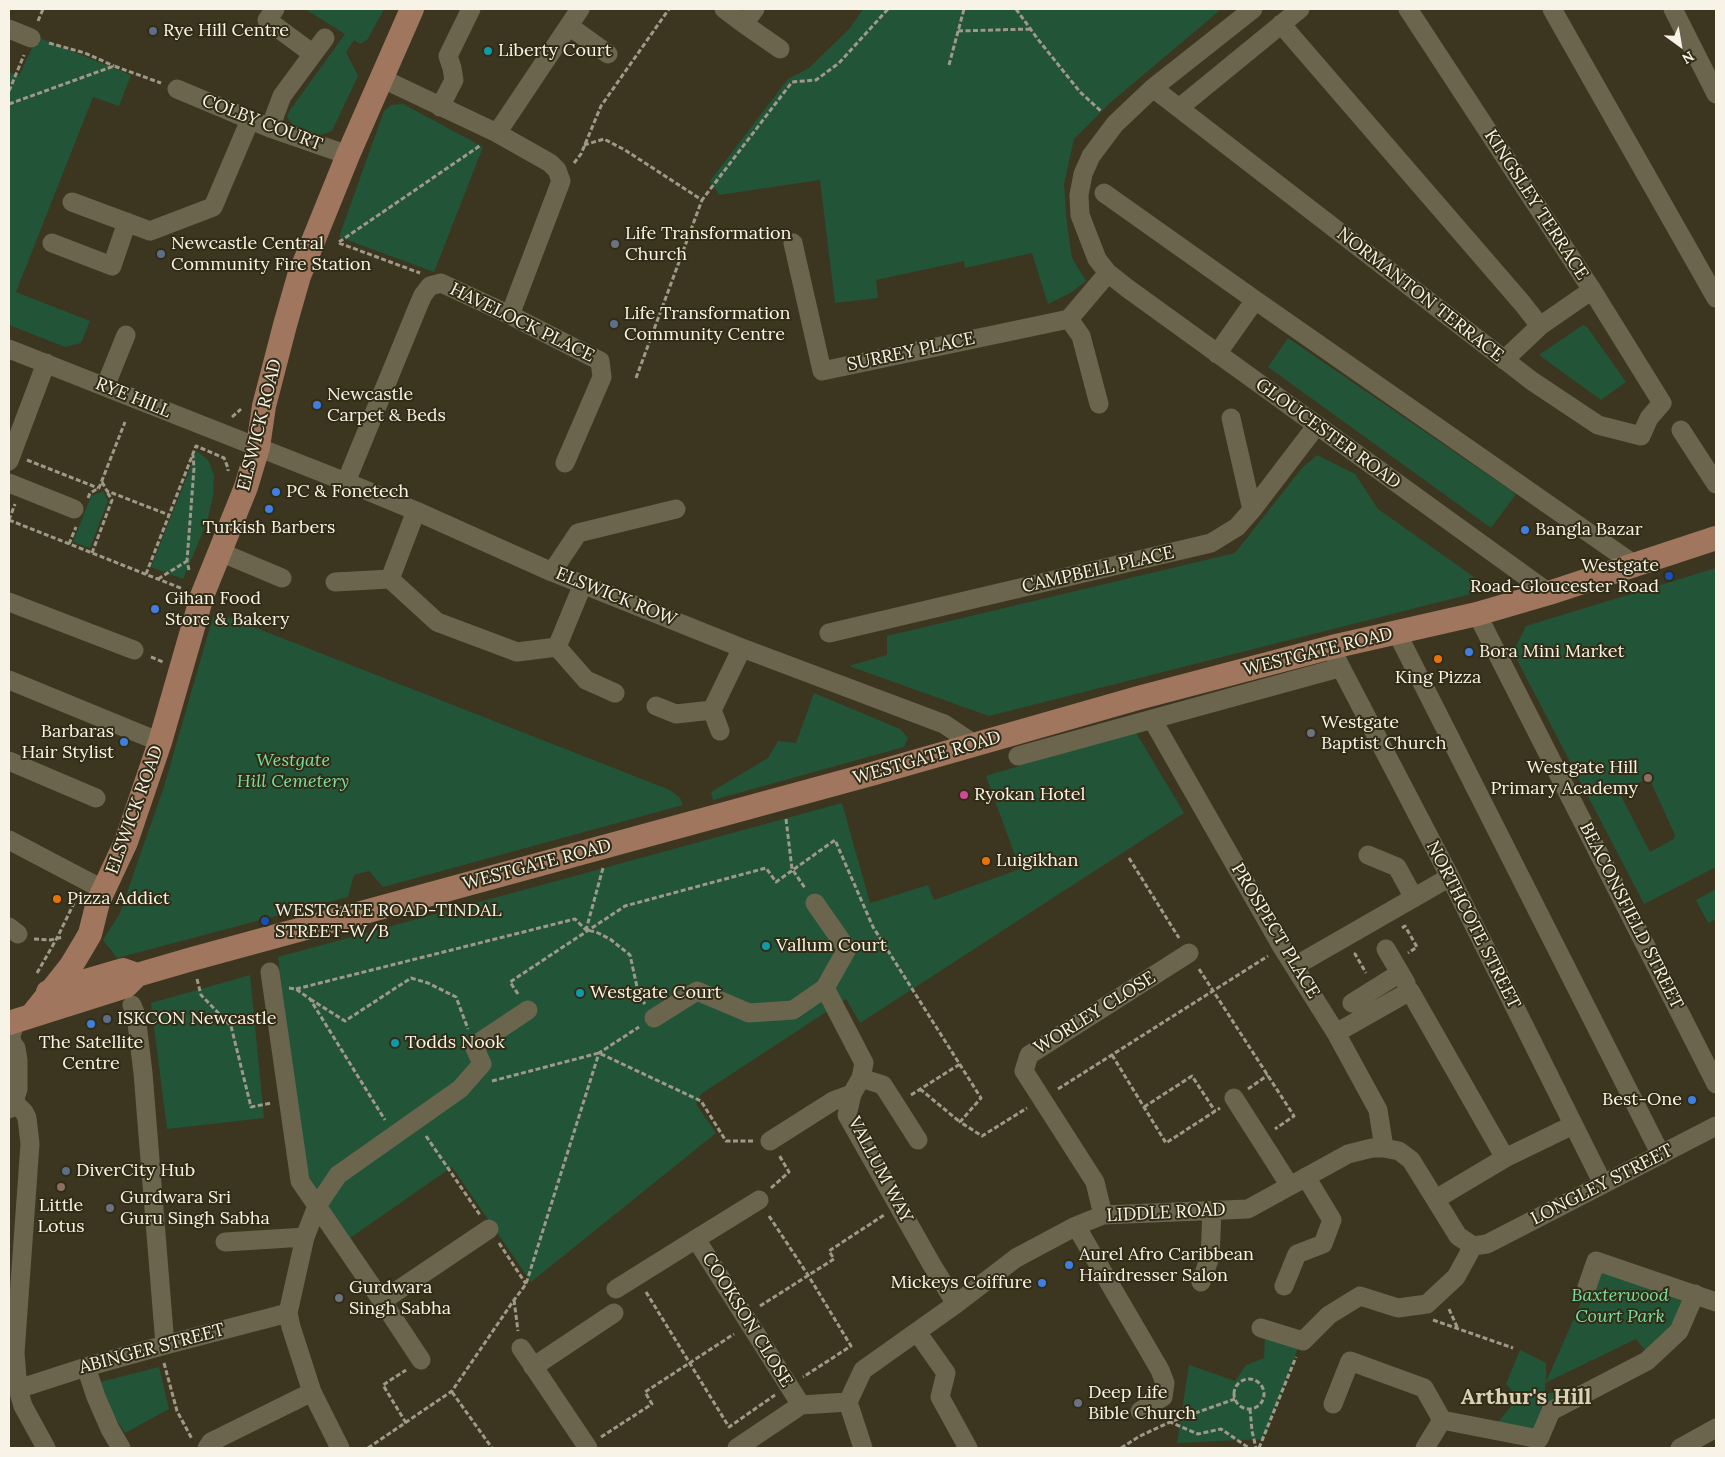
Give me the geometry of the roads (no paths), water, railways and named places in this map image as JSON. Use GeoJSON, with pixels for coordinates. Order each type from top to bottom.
{"type":"FeatureCollection","features":[{"type":"Feature","properties":{"kind":"main road","name":"ELSWICK ROAD"},"geometry":{"type":"LineString","coordinates":[[24,1009],[84,946],[90,934],[101,896],[126,842],[160,742],[181,670],[190,589],[220,552],[246,487],[258,447],[264,406],[299,276],[348,155],[412,9]]}},
{"type":"Feature","properties":{"kind":"main road","name":"WESTGATE ROAD"},"geometry":{"type":"LineString","coordinates":[[24,1009],[126,986],[137,975],[192,959],[783,798],[1138,698],[1336,657],[1397,633],[1477,614],[1549,593],[1716,538]]}},
{"type":"Feature","properties":{"kind":"street"},"geometry":{"type":"LineString","coordinates":[[275,9],[267,20],[313,54]]}},
{"type":"Feature","properties":{"kind":"street"},"geometry":{"type":"LineString","coordinates":[[440,107],[454,80],[448,56],[471,9]]}},
{"type":"Feature","properties":{"kind":"street"},"geometry":{"type":"LineString","coordinates":[[497,133],[580,9]]}},
{"type":"Feature","properties":{"kind":"street"},"geometry":{"type":"LineString","coordinates":[[724,9],[750,16],[780,49]]}},
{"type":"Feature","properties":{"kind":"street"},"geometry":{"type":"LineString","coordinates":[[1179,108],[1300,9]]}},
{"type":"Feature","properties":{"kind":"street","name":"KINGSLEY TERRACE"},"geometry":{"type":"LineString","coordinates":[[1408,9],[1592,290],[1662,403]]}},
{"type":"Feature","properties":{"kind":"street"},"geometry":{"type":"LineString","coordinates":[[1552,9],[1716,298]]}},
{"type":"Feature","properties":{"kind":"street"},"geometry":{"type":"LineString","coordinates":[[1673,9],[1716,94]]}},
{"type":"Feature","properties":{"kind":"street","name":"GLOUCESTER ROAD"},"geometry":{"type":"LineString","coordinates":[[1247,11],[1154,88],[1115,124],[1092,156],[1082,174],[1079,194],[1080,215],[1097,259],[1108,273],[1127,288],[1549,593]]}},
{"type":"Feature","properties":{"kind":"street"},"geometry":{"type":"LineString","coordinates":[[1281,24],[1540,326]]}},
{"type":"Feature","properties":{"kind":"street"},"geometry":{"type":"LineString","coordinates":[[569,26],[608,54]]}},
{"type":"Feature","properties":{"kind":"street"},"geometry":{"type":"LineString","coordinates":[[9,29],[31,38]]}},
{"type":"Feature","properties":{"kind":"street"},"geometry":{"type":"LineString","coordinates":[[270,128],[282,96],[325,38]]}},
{"type":"Feature","properties":{"kind":"street"},"geometry":{"type":"LineString","coordinates":[[381,78],[497,133],[550,163],[557,170],[561,181],[510,315]]}},
{"type":"Feature","properties":{"kind":"street","name":"NORMANTON TERRACE"},"geometry":{"type":"LineString","coordinates":[[1154,88],[1504,360],[1598,425],[1641,436],[1648,418],[1662,403]]}},
{"type":"Feature","properties":{"kind":"street","name":"COLBY COURT"},"geometry":{"type":"LineString","coordinates":[[178,89],[270,128],[348,155]]}},
{"type":"Feature","properties":{"kind":"street"},"geometry":{"type":"LineString","coordinates":[[72,202],[150,231],[213,207],[250,120]]}},
{"type":"Feature","properties":{"kind":"street"},"geometry":{"type":"LineString","coordinates":[[1104,193],[1635,565]]}},
{"type":"Feature","properties":{"kind":"street"},"geometry":{"type":"LineString","coordinates":[[52,243],[112,266],[127,222]]}},
{"type":"Feature","properties":{"kind":"street","name":"SURREY PLACE"},"geometry":{"type":"LineString","coordinates":[[794,243],[822,371],[1069,319]]}},
{"type":"Feature","properties":{"kind":"street"},"geometry":{"type":"LineString","coordinates":[[1099,404],[1081,336],[1069,319],[1108,273]]}},
{"type":"Feature","properties":{"kind":"street","name":"HAVELOCK PLACE"},"geometry":{"type":"LineString","coordinates":[[346,482],[419,304],[430,286],[441,282],[600,361],[602,377],[565,463]]}},
{"type":"Feature","properties":{"kind":"street"},"geometry":{"type":"LineString","coordinates":[[1504,360],[1540,326],[1592,290]]}},
{"type":"Feature","properties":{"kind":"street"},"geometry":{"type":"LineString","coordinates":[[1217,354],[1255,300]]}},
{"type":"Feature","properties":{"kind":"street"},"geometry":{"type":"LineString","coordinates":[[105,387],[126,335]]}},
{"type":"Feature","properties":{"kind":"street","name":"RYE HILL"},"geometry":{"type":"LineString","coordinates":[[9,349],[258,447]]}},
{"type":"Feature","properties":{"kind":"street"},"geometry":{"type":"LineString","coordinates":[[10,457],[46,363]]}},
{"type":"Feature","properties":{"kind":"street"},"geometry":{"type":"LineString","coordinates":[[1231,418],[1252,510]]}},
{"type":"Feature","properties":{"kind":"street","name":"CAMPBELL PLACE"},"geometry":{"type":"LineString","coordinates":[[829,633],[1211,543],[1237,527],[1317,425]]}},
{"type":"Feature","properties":{"kind":"street"},"geometry":{"type":"LineString","coordinates":[[1681,430],[1716,484]]}},
{"type":"Feature","properties":{"kind":"street","name":"ELSWICK ROW"},"geometry":{"type":"LineString","coordinates":[[258,447],[416,511],[552,572],[742,648],[944,724],[974,744]]}},
{"type":"Feature","properties":{"kind":"street"},"geometry":{"type":"LineString","coordinates":[[9,483],[80,510]]}},
{"type":"Feature","properties":{"kind":"street"},"geometry":{"type":"LineString","coordinates":[[552,572],[578,533],[676,509]]}},
{"type":"Feature","properties":{"kind":"street"},"geometry":{"type":"LineString","coordinates":[[390,579],[416,511]]}},
{"type":"Feature","properties":{"kind":"street"},"geometry":{"type":"LineString","coordinates":[[220,552],[282,578]]}},
{"type":"Feature","properties":{"kind":"street"},"geometry":{"type":"LineString","coordinates":[[335,582],[390,579],[437,622],[517,652],[557,647]]}},
{"type":"Feature","properties":{"kind":"street"},"geometry":{"type":"LineString","coordinates":[[557,647],[583,584]]}},
{"type":"Feature","properties":{"kind":"street"},"geometry":{"type":"LineString","coordinates":[[9,602],[134,650]]}},
{"type":"Feature","properties":{"kind":"street","name":"BEACONSFIELD STREET"},"geometry":{"type":"LineString","coordinates":[[1477,614],[1716,1084]]}},
{"type":"Feature","properties":{"kind":"street"},"geometry":{"type":"LineString","coordinates":[[1397,633],[1661,1155]]}},
{"type":"Feature","properties":{"kind":"street"},"geometry":{"type":"LineString","coordinates":[[557,647],[586,680],[615,693]]}},
{"type":"Feature","properties":{"kind":"street"},"geometry":{"type":"LineString","coordinates":[[720,731],[712,710],[742,648]]}},
{"type":"Feature","properties":{"kind":"street"},"geometry":{"type":"LineString","coordinates":[[1018,756],[1335,669],[1336,657]]}},
{"type":"Feature","properties":{"kind":"street","name":"NORTHCOTE STREET"},"geometry":{"type":"LineString","coordinates":[[1336,657],[1450,877],[1603,1184]]}},
{"type":"Feature","properties":{"kind":"street"},"geometry":{"type":"LineString","coordinates":[[9,680],[160,742]]}},
{"type":"Feature","properties":{"kind":"street"},"geometry":{"type":"LineString","coordinates":[[656,706],[676,714],[712,710]]}},
{"type":"Feature","properties":{"kind":"street","name":"PROSPECT PLACE"},"geometry":{"type":"LineString","coordinates":[[1152,719],[1295,966],[1336,1033],[1378,1110],[1384,1148]]}},
{"type":"Feature","properties":{"kind":"street"},"geometry":{"type":"LineString","coordinates":[[9,761],[96,798]]}},
{"type":"Feature","properties":{"kind":"street"},"geometry":{"type":"LineString","coordinates":[[9,840],[101,896]]}},
{"type":"Feature","properties":{"kind":"street"},"geometry":{"type":"LineString","coordinates":[[1368,854],[1397,867],[1414,898]]}},
{"type":"Feature","properties":{"kind":"street"},"geometry":{"type":"LineString","coordinates":[[1295,966],[1450,877]]}},
{"type":"Feature","properties":{"kind":"street"},"geometry":{"type":"LineString","coordinates":[[654,1018],[697,991],[749,1013],[793,1010],[825,988],[847,949],[815,903]]}},
{"type":"Feature","properties":{"kind":"street","name":"WORLEY CLOSE"},"geometry":{"type":"LineString","coordinates":[[1103,1215],[1095,1182],[1024,1071],[1028,1055],[1189,954]]}},
{"type":"Feature","properties":{"kind":"street"},"geometry":{"type":"LineString","coordinates":[[1352,1003],[1393,961],[1505,1158]]}},
{"type":"Feature","properties":{"kind":"street"},"geometry":{"type":"LineString","coordinates":[[271,980],[300,1181],[421,1360]]}},
{"type":"Feature","properties":{"kind":"street","name":"VALLUM WAY"},"geometry":{"type":"LineString","coordinates":[[825,988],[864,1063],[847,1115],[956,1304]]}},
{"type":"Feature","properties":{"kind":"street"},"geometry":{"type":"LineString","coordinates":[[1336,1033],[1410,991]]}},
{"type":"Feature","properties":{"kind":"street"},"geometry":{"type":"LineString","coordinates":[[132,1005],[136,1015],[143,1073],[162,1345]]}},
{"type":"Feature","properties":{"kind":"street"},"geometry":{"type":"LineString","coordinates":[[24,1009],[24,1028],[16,1048],[18,1089],[11,1106],[24,1112],[28,1118],[30,1137],[26,1225],[15,1353],[18,1389],[23,1406],[46,1448]]}},
{"type":"Feature","properties":{"kind":"street"},"geometry":{"type":"LineString","coordinates":[[340,1448],[312,1392],[290,1327],[288,1313],[305,1237],[317,1206],[338,1174],[460,1089],[482,1064],[474,1046],[528,1010]]}},
{"type":"Feature","properties":{"kind":"street"},"geometry":{"type":"LineString","coordinates":[[770,1141],[856,1086],[884,1086],[918,1140]]}},
{"type":"Feature","properties":{"kind":"street"},"geometry":{"type":"LineString","coordinates":[[1234,1098],[1290,1186]]}},
{"type":"Feature","properties":{"kind":"street"},"geometry":{"type":"LineString","coordinates":[[1436,1199],[1505,1158],[1573,1125]]}},
{"type":"Feature","properties":{"kind":"street","name":"LONGLEY STREET"},"geometry":{"type":"LineString","coordinates":[[1480,1245],[1716,1126]]}},
{"type":"Feature","properties":{"kind":"street","name":"LIDDLE ROAD"},"geometry":{"type":"LineString","coordinates":[[848,1402],[863,1370],[956,1304],[1016,1258],[1076,1226],[1103,1215],[1248,1209],[1348,1154],[1372,1148],[1399,1151],[1411,1160],[1458,1236],[1480,1245]]}},
{"type":"Feature","properties":{"kind":"street"},"geometry":{"type":"LineString","coordinates":[[1284,1286],[1297,1254],[1324,1244],[1332,1220],[1306,1177]]}},
{"type":"Feature","properties":{"kind":"street"},"geometry":{"type":"LineString","coordinates":[[696,1239],[759,1200]]}},
{"type":"Feature","properties":{"kind":"street"},"geometry":{"type":"LineString","coordinates":[[1201,1282],[1210,1257],[1212,1211]]}},
{"type":"Feature","properties":{"kind":"street"},"geometry":{"type":"LineString","coordinates":[[1076,1226],[1160,1370],[1165,1382],[1163,1397],[1140,1411]]}},
{"type":"Feature","properties":{"kind":"street"},"geometry":{"type":"LineString","coordinates":[[382,1302],[489,1229]]}},
{"type":"Feature","properties":{"kind":"street"},"geometry":{"type":"LineString","coordinates":[[225,1242],[305,1237]]}},
{"type":"Feature","properties":{"kind":"street","name":"COOKSON CLOSE"},"geometry":{"type":"LineString","coordinates":[[616,1289],[696,1239],[801,1405]]}},
{"type":"Feature","properties":{"kind":"street"},"geometry":{"type":"LineString","coordinates":[[1261,1328],[1303,1341],[1329,1314],[1360,1296],[1398,1308],[1427,1304],[1456,1277],[1480,1245]]}},
{"type":"Feature","properties":{"kind":"street"},"geometry":{"type":"LineString","coordinates":[[1587,1287],[1596,1261],[1716,1302]]}},
{"type":"Feature","properties":{"kind":"street"},"geometry":{"type":"LineString","coordinates":[[1333,1404],[1350,1361],[1424,1388],[1442,1420],[1541,1444],[1551,1412],[1647,1361],[1679,1331],[1695,1294]]}},
{"type":"Feature","properties":{"kind":"street"},"geometry":{"type":"LineString","coordinates":[[533,1367],[614,1312]]}},
{"type":"Feature","properties":{"kind":"street","name":"ABINGER STREET"},"geometry":{"type":"LineString","coordinates":[[18,1389],[162,1345],[288,1313]]}},
{"type":"Feature","properties":{"kind":"street"},"geometry":{"type":"LineString","coordinates":[[917,1332],[946,1373],[940,1397],[968,1448]]}},
{"type":"Feature","properties":{"kind":"street"},"geometry":{"type":"LineString","coordinates":[[521,1348],[588,1447]]}},
{"type":"Feature","properties":{"kind":"street"},"geometry":{"type":"LineString","coordinates":[[86,1367],[110,1429],[121,1448]]}},
{"type":"Feature","properties":{"kind":"street"},"geometry":{"type":"LineString","coordinates":[[207,1448],[210,1442],[312,1392]]}},
{"type":"Feature","properties":{"kind":"street"},"geometry":{"type":"LineString","coordinates":[[737,1448],[801,1405],[848,1402],[863,1448]]}},
{"type":"Feature","properties":{"kind":"street"},"geometry":{"type":"LineString","coordinates":[[1425,1448],[1442,1420]]}},
{"type":"Feature","properties":{"kind":"street"},"geometry":{"type":"LineString","coordinates":[[1680,1448],[1716,1428]]}},
{"type":"Feature","properties":{"kind":"place","name":"Rye Hill Centre"},"geometry":{"type":"Point","coordinates":[153,31]}},
{"type":"Feature","properties":{"kind":"place","name":"Liberty Court"},"geometry":{"type":"Point","coordinates":[488,51]}},
{"type":"Feature","properties":{"kind":"place","name":"Life Transformation Church"},"geometry":{"type":"Point","coordinates":[615,244]}},
{"type":"Feature","properties":{"kind":"place","name":"Newcastle Central Community Fire Station"},"geometry":{"type":"Point","coordinates":[161,254]}},
{"type":"Feature","properties":{"kind":"place","name":"Life Transformation Community Centre"},"geometry":{"type":"Point","coordinates":[614,324]}},
{"type":"Feature","properties":{"kind":"place","name":"Newcastle Carpet & Beds"},"geometry":{"type":"Point","coordinates":[317,405]}},
{"type":"Feature","properties":{"kind":"place","name":"PC & Fonetech"},"geometry":{"type":"Point","coordinates":[276,492]}},
{"type":"Feature","properties":{"kind":"place","name":"Turkish Barbers"},"geometry":{"type":"Point","coordinates":[269,509]}},
{"type":"Feature","properties":{"kind":"place","name":"Bangla Bazar"},"geometry":{"type":"Point","coordinates":[1525,530]}},
{"type":"Feature","properties":{"kind":"place","name":"Westgate Road-Gloucester Road"},"geometry":{"type":"Point","coordinates":[1669,576]}},
{"type":"Feature","properties":{"kind":"place","name":"Gihan Food Store & Bakery"},"geometry":{"type":"Point","coordinates":[155,609]}},
{"type":"Feature","properties":{"kind":"place","name":"Bora Mini Market"},"geometry":{"type":"Point","coordinates":[1469,652]}},
{"type":"Feature","properties":{"kind":"place","name":"King Pizza"},"geometry":{"type":"Point","coordinates":[1438,659]}},
{"type":"Feature","properties":{"kind":"place","name":"Westgate Baptist Church"},"geometry":{"type":"Point","coordinates":[1311,733]}},
{"type":"Feature","properties":{"kind":"place","name":"Barbaras Hair Stylist"},"geometry":{"type":"Point","coordinates":[124,742]}},
{"type":"Feature","properties":{"kind":"place","name":"Westgate Hill Primary Academy"},"geometry":{"type":"Point","coordinates":[1648,778]}},
{"type":"Feature","properties":{"kind":"place","name":"Ryokan Hotel"},"geometry":{"type":"Point","coordinates":[964,795]}},
{"type":"Feature","properties":{"kind":"place","name":"Luigikhan"},"geometry":{"type":"Point","coordinates":[986,861]}},
{"type":"Feature","properties":{"kind":"place","name":"Pizza Addict"},"geometry":{"type":"Point","coordinates":[57,899]}},
{"type":"Feature","properties":{"kind":"place","name":"WESTGATE ROAD-TINDAL STREET-W/B"},"geometry":{"type":"Point","coordinates":[265,921]}},
{"type":"Feature","properties":{"kind":"place","name":"Vallum Court"},"geometry":{"type":"Point","coordinates":[766,946]}},
{"type":"Feature","properties":{"kind":"place","name":"Westgate Court"},"geometry":{"type":"Point","coordinates":[580,993]}},
{"type":"Feature","properties":{"kind":"place","name":"ISKCON Newcastle"},"geometry":{"type":"Point","coordinates":[107,1019]}},
{"type":"Feature","properties":{"kind":"place","name":"The Satellite Centre"},"geometry":{"type":"Point","coordinates":[91,1024]}},
{"type":"Feature","properties":{"kind":"place","name":"Todds Nook"},"geometry":{"type":"Point","coordinates":[395,1043]}},
{"type":"Feature","properties":{"kind":"place","name":"Best-One"},"geometry":{"type":"Point","coordinates":[1692,1100]}},
{"type":"Feature","properties":{"kind":"place","name":"DiverCity Hub"},"geometry":{"type":"Point","coordinates":[66,1171]}},
{"type":"Feature","properties":{"kind":"place","name":"Little Lotus"},"geometry":{"type":"Point","coordinates":[61,1187]}},
{"type":"Feature","properties":{"kind":"place","name":"Gurdwara Sri Guru Singh Sabha"},"geometry":{"type":"Point","coordinates":[110,1208]}},
{"type":"Feature","properties":{"kind":"place","name":"Aurel Afro Caribbean Hairdresser Salon"},"geometry":{"type":"Point","coordinates":[1069,1265]}},
{"type":"Feature","properties":{"kind":"place","name":"Mickeys Coiffure"},"geometry":{"type":"Point","coordinates":[1042,1283]}},
{"type":"Feature","properties":{"kind":"place","name":"Gurdwara Singh Sabha"},"geometry":{"type":"Point","coordinates":[339,1298]}},
{"type":"Feature","properties":{"kind":"place","name":"Deep Life Bible Church"},"geometry":{"type":"Point","coordinates":[1078,1403]}},
{"type":"Feature","properties":{"kind":"district","name":"Arthur's Hill"},"geometry":{"type":"Point","coordinates":[1526,1398]}},
{"type":"Feature","properties":{"kind":"park label","name":"Westgate Hill Cemetery"},"geometry":{"type":"Point","coordinates":[293,771]}},
{"type":"Feature","properties":{"kind":"park label","name":"Baxterwood Court Park"},"geometry":{"type":"Point","coordinates":[1620,1306]}}]}
